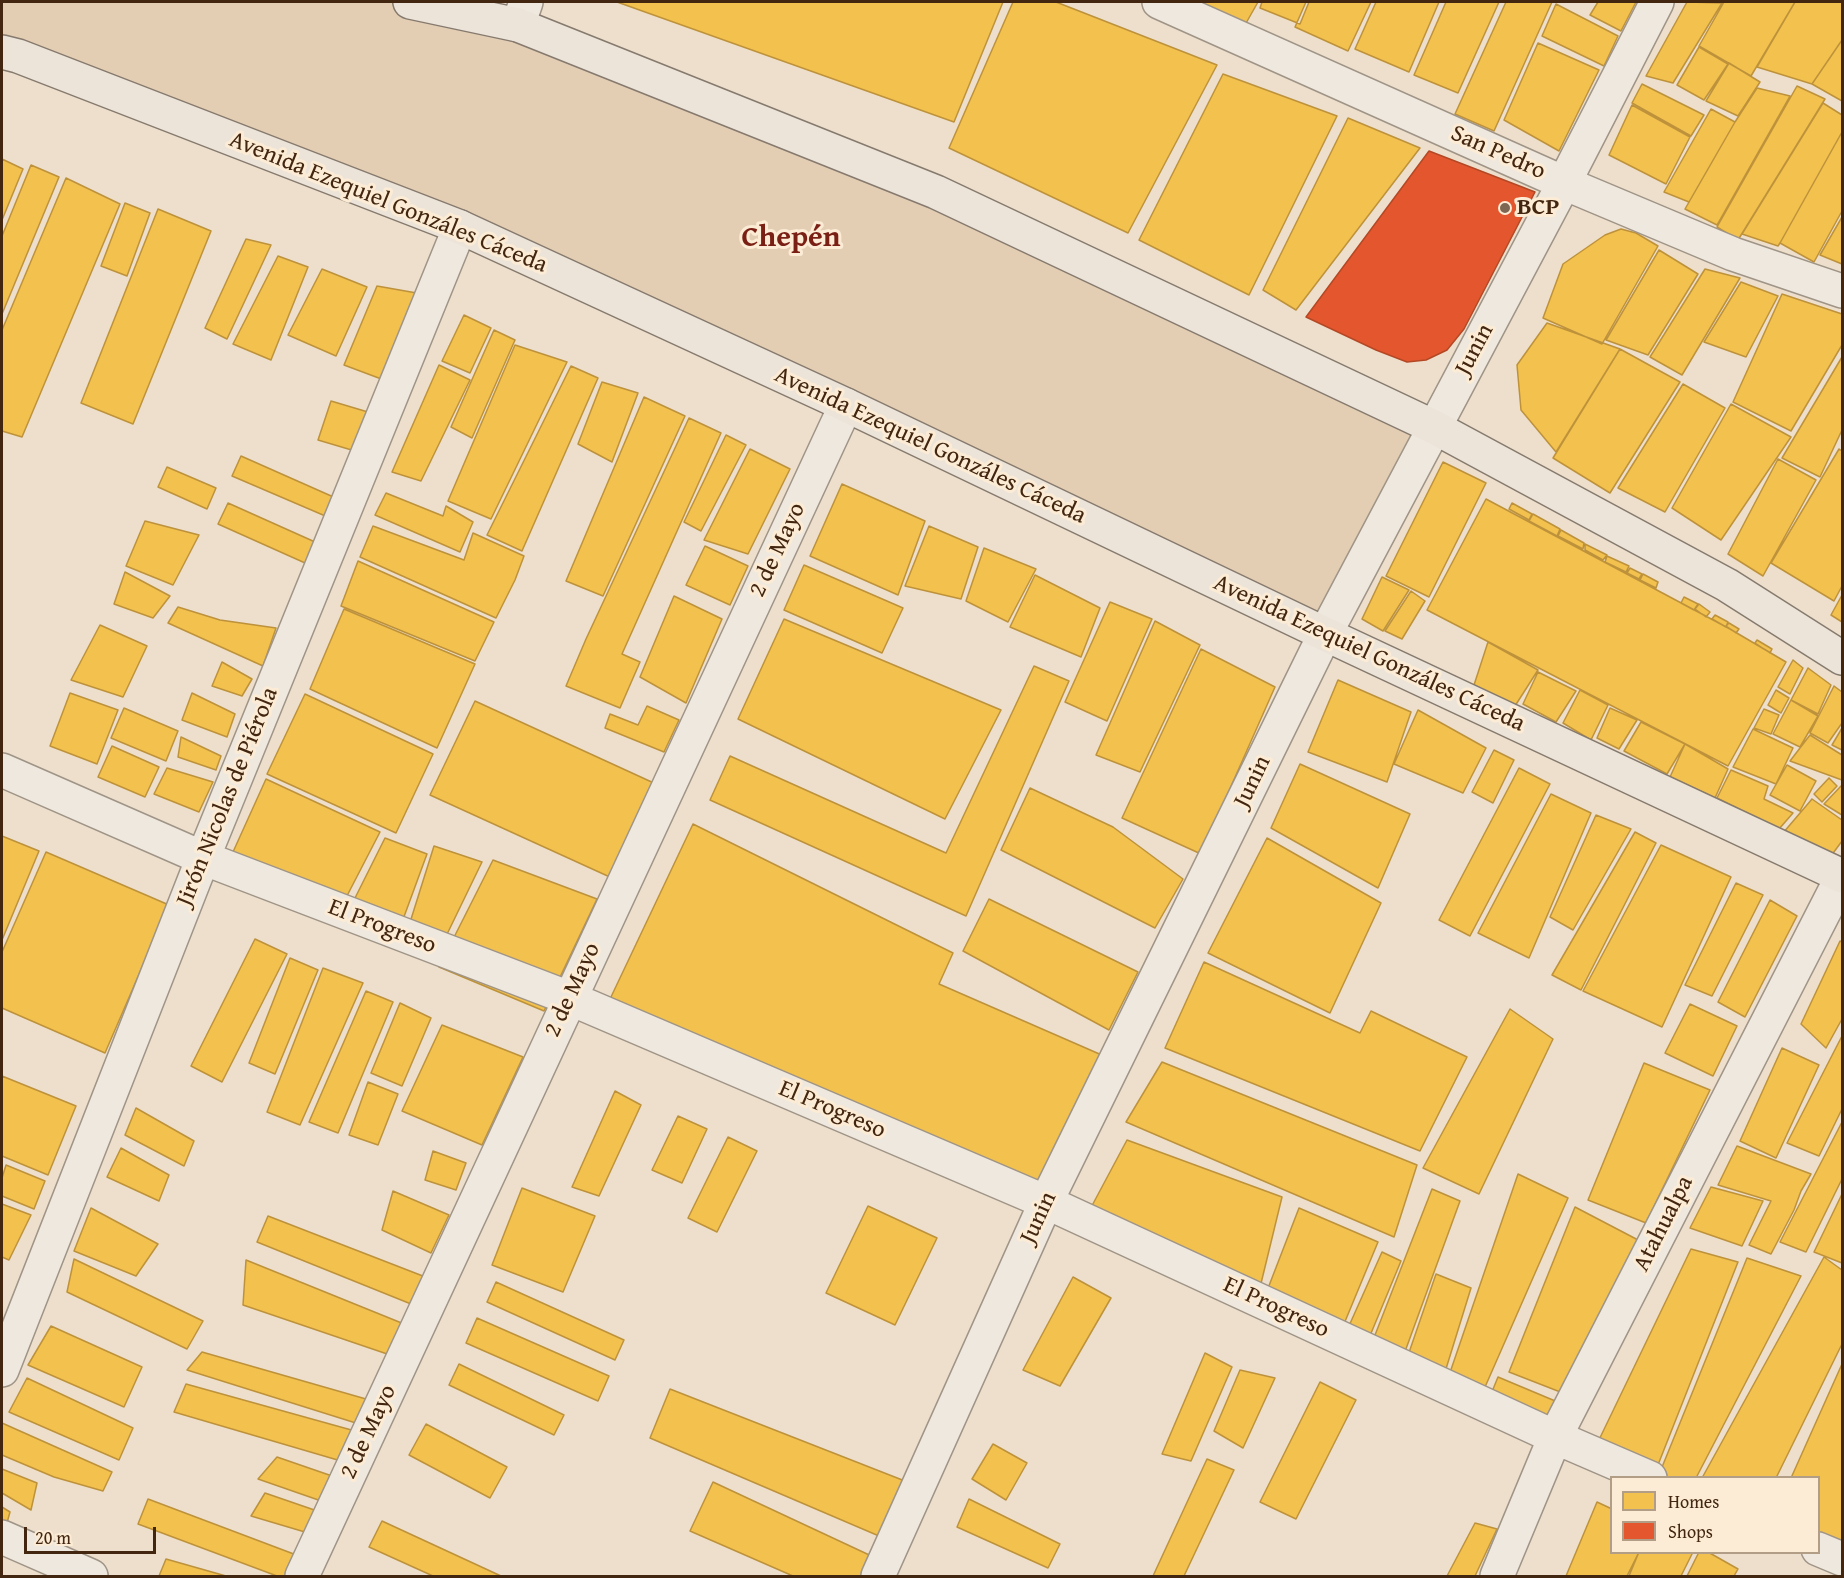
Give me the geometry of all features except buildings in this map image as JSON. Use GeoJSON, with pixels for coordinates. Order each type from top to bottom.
{"type":"FeatureCollection","features":[{"type":"Feature","properties":{"kind":"main road"},"geometry":{"type":"LineString","coordinates":[[410,2],[522,13],[936,192],[1434,427],[1727,585],[1842,658]]}},
{"type":"Feature","properties":{"kind":"main road","name":"Avenida Ezequiel Gonzáles Cáceda"},"geometry":{"type":"LineString","coordinates":[[2,52],[460,227],[846,405],[1325,634],[1842,876]]}},
{"type":"Feature","properties":{"kind":"street","name":"San Pedro"},"geometry":{"type":"LineString","coordinates":[[1159,2],[1564,183],[1733,254],[1842,291]]}},
{"type":"Feature","properties":{"kind":"street","name":"Junin"},"geometry":{"type":"LineString","coordinates":[[878,1576],[1046,1202],[1325,634],[1564,183],[1657,2]]}},
{"type":"Feature","properties":{"kind":"street","name":"Jirón Nicolas de Piérola"},"geometry":{"type":"LineString","coordinates":[[2,1370],[203,858],[460,227]]}},
{"type":"Feature","properties":{"kind":"street","name":"2 de Mayo"},"geometry":{"type":"LineString","coordinates":[[302,1576],[846,405]]}},
{"type":"Feature","properties":{"kind":"street","name":"El Progreso"},"geometry":{"type":"LineString","coordinates":[[2,770],[203,858],[569,998],[1046,1202],[1555,1437],[1645,1476]]}},
{"type":"Feature","properties":{"kind":"street","name":"Atahualpa"},"geometry":{"type":"LineString","coordinates":[[1497,1576],[1555,1437],[1842,876]]}},
{"type":"Feature","properties":{"kind":"street"},"geometry":{"type":"LineString","coordinates":[[2,1537],[91,1576]]}},
{"type":"Feature","properties":{"kind":"street"},"geometry":{"type":"LineString","coordinates":[[1820,1550],[1842,1559]]}},
{"type":"Feature","properties":{"kind":"shaded area"},"geometry":{"type":"Polygon","coordinates":[[[2,2],[410,2],[518,25],[1434,427],[1325,634],[846,405],[2,52],[2,2]]]}},
{"type":"Feature","properties":{"kind":"place","name":"BCP"},"geometry":{"type":"Point","coordinates":[1505,208]}},
{"type":"Feature","properties":{"kind":"district","name":"Chepén"},"geometry":{"type":"Point","coordinates":[791,238]}}]}
